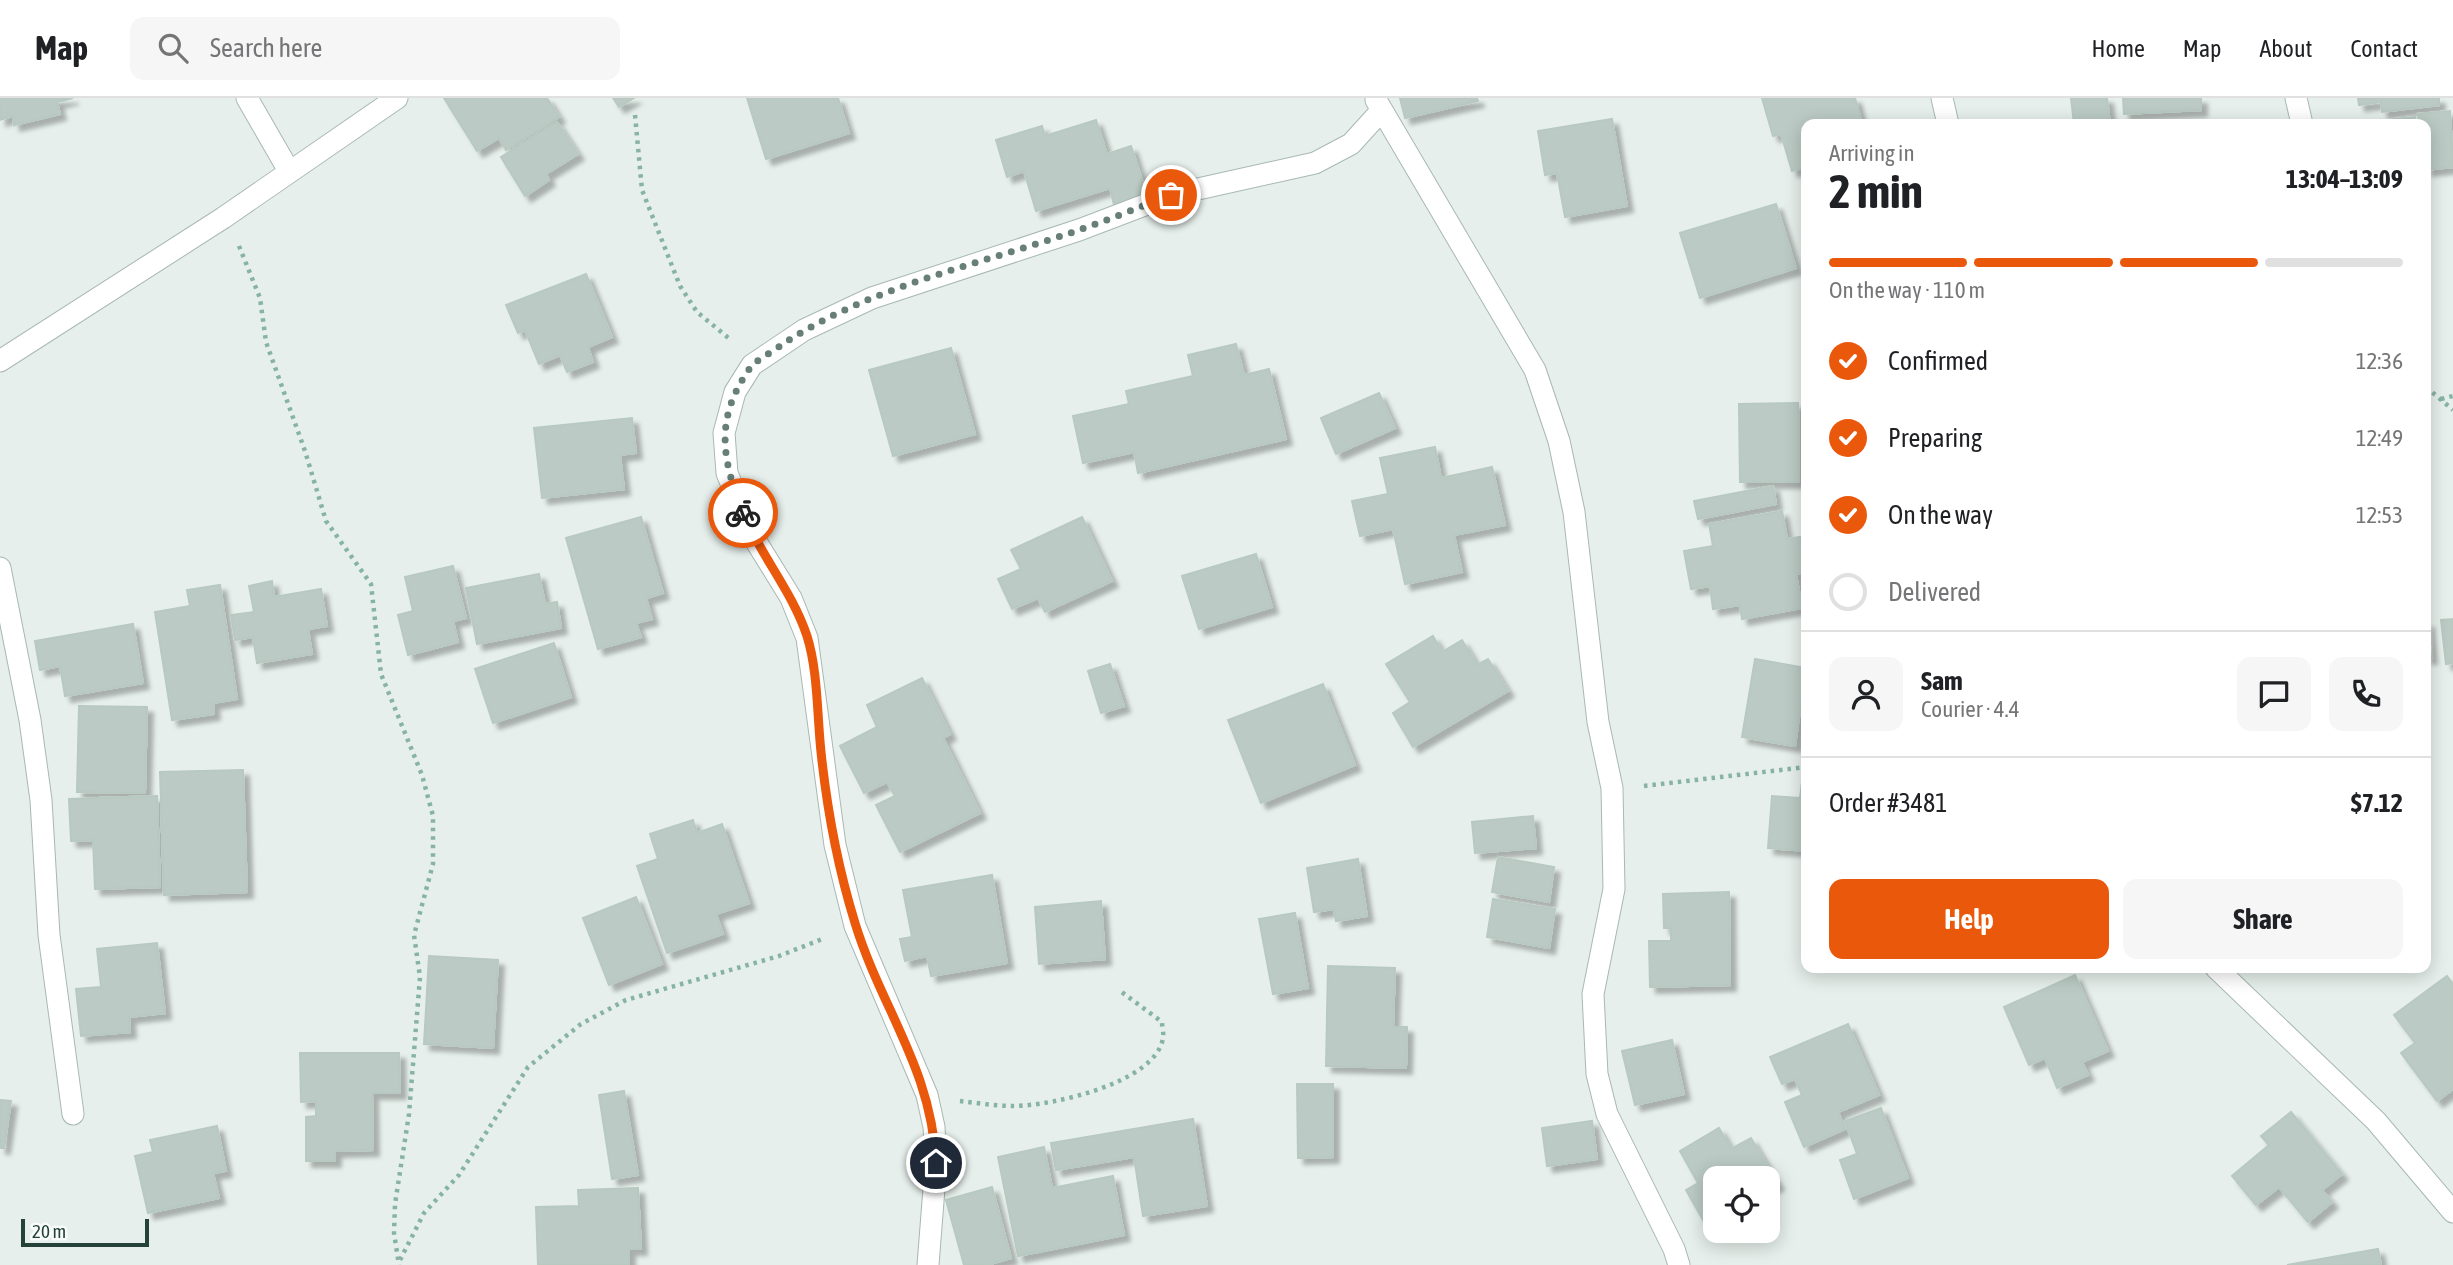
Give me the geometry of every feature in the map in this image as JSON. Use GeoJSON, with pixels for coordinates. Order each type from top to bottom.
{"type":"FeatureCollection","features":[{"type":"Feature","properties":{"kind":"street"},"geometry":{"type":"LineString","coordinates":[[247,98],[289,171]]}},
{"type":"Feature","properties":{"kind":"street"},"geometry":{"type":"LineString","coordinates":[[0,361],[223,218],[397,98]]}},
{"type":"Feature","properties":{"kind":"street"},"geometry":{"type":"LineString","coordinates":[[1942,98],[1947,119]]}},
{"type":"Feature","properties":{"kind":"street"},"geometry":{"type":"LineString","coordinates":[[2296,98],[2301,119]]}},
{"type":"Feature","properties":{"kind":"street"},"geometry":{"type":"LineString","coordinates":[[928,1265],[936,1163],[934,1127],[927,1095],[855,926],[835,845],[807,638],[791,598],[752,535],[727,473],[724,432],[735,393],[752,365],[804,330],[872,298],[1079,230],[1171,195],[1315,163],[1351,144],[1378,104],[1535,370],[1559,441],[1574,512],[1598,722],[1612,788],[1614,889],[1593,994],[1597,1074],[1607,1114],[1674,1249],[1679,1265]]}},
{"type":"Feature","properties":{"kind":"street"},"geometry":{"type":"LineString","coordinates":[[0,568],[30,720],[41,800],[49,935],[73,1114]]}},
{"type":"Feature","properties":{"kind":"street"},"geometry":{"type":"LineString","coordinates":[[2221,973],[2376,1121],[2453,1212]]}},
{"type":"Feature","properties":{"kind":"path"},"geometry":{"type":"LineString","coordinates":[[635,115],[642,190],[680,286],[697,312],[733,342],[752,365]]}},
{"type":"Feature","properties":{"kind":"path"},"geometry":{"type":"LineString","coordinates":[[223,218],[250,268],[260,298],[265,342],[305,452],[326,521],[372,584],[381,674],[422,775],[433,816],[433,864],[414,935],[419,977],[409,1114],[396,1204],[394,1233],[399,1264]]}},
{"type":"Feature","properties":{"kind":"path"},"geometry":{"type":"LineString","coordinates":[[2431,392],[2453,410]]}},
{"type":"Feature","properties":{"kind":"path"},"geometry":{"type":"LineString","coordinates":[[2440,400],[2453,396]]}},
{"type":"Feature","properties":{"kind":"path"},"geometry":{"type":"LineString","coordinates":[[1612,788],[1801,768]]}},
{"type":"Feature","properties":{"kind":"path"},"geometry":{"type":"LineString","coordinates":[[399,1264],[424,1213],[459,1175],[528,1067],[580,1024],[626,1000],[779,956],[855,926]]}},
{"type":"Feature","properties":{"kind":"path"},"geometry":{"type":"LineString","coordinates":[[927,1095],[1014,1106],[1069,1100],[1129,1078],[1155,1053],[1163,1039],[1162,1022],[1119,990]]}},
{"type":"Feature","properties":{"kind":"building"},"geometry":{"type":"Polygon","coordinates":[[[0,98],[73,98],[57,102],[60,114],[14,125],[13,116],[0,120],[0,98]]]}},
{"type":"Feature","properties":{"kind":"building"},"geometry":{"type":"Polygon","coordinates":[[[444,98],[547,98],[559,117],[506,150],[499,138],[477,151],[444,98]]]}},
{"type":"Feature","properties":{"kind":"building"},"geometry":{"type":"Polygon","coordinates":[[[613,98],[634,98],[619,107],[613,98]]]}},
{"type":"Feature","properties":{"kind":"building"},"geometry":{"type":"Polygon","coordinates":[[[747,98],[838,98],[849,133],[766,159],[747,98]]]}},
{"type":"Feature","properties":{"kind":"building"},"geometry":{"type":"Polygon","coordinates":[[[1400,98],[1477,98],[1478,101],[1405,118],[1400,98]]]}},
{"type":"Feature","properties":{"kind":"building"},"geometry":{"type":"Polygon","coordinates":[[[1762,98],[1855,98],[1861,119],[1801,119],[1801,168],[1792,171],[1781,134],[1773,136],[1762,98]]]}},
{"type":"Feature","properties":{"kind":"building"},"geometry":{"type":"Polygon","coordinates":[[[2071,98],[2107,98],[2109,119],[2073,119],[2071,98]]]}},
{"type":"Feature","properties":{"kind":"building"},"geometry":{"type":"Polygon","coordinates":[[[2123,98],[2201,98],[2201,110],[2124,114],[2123,98]]]}},
{"type":"Feature","properties":{"kind":"building"},"geometry":{"type":"Polygon","coordinates":[[[2358,98],[2439,98],[2439,105],[2382,112],[2381,102],[2359,105],[2358,98]]]}},
{"type":"Feature","properties":{"kind":"building"},"geometry":{"type":"Polygon","coordinates":[[[2450,111],[2453,167],[2431,169],[2431,119],[2418,119],[2418,114],[2450,111]]]}},
{"type":"Feature","properties":{"kind":"building"},"geometry":{"type":"Polygon","coordinates":[[[1612,119],[1627,206],[1565,217],[1557,173],[1545,175],[1538,131],[1612,119]]]}},
{"type":"Feature","properties":{"kind":"building"},"geometry":{"type":"Polygon","coordinates":[[[1096,120],[1107,154],[1131,146],[1147,195],[1114,205],[1110,188],[1036,211],[1024,171],[1007,177],[996,140],[1042,126],[1045,136],[1096,120]]]}},
{"type":"Feature","properties":{"kind":"building"},"geometry":{"type":"Polygon","coordinates":[[[557,122],[578,154],[546,174],[549,180],[525,196],[501,157],[557,122]]]}},
{"type":"Feature","properties":{"kind":"building"},"geometry":{"type":"Polygon","coordinates":[[[1776,204],[1796,268],[1700,298],[1680,233],[1776,204]]]}},
{"type":"Feature","properties":{"kind":"building"},"geometry":{"type":"Polygon","coordinates":[[[586,274],[612,337],[588,347],[593,362],[567,372],[560,355],[539,364],[525,330],[518,333],[506,305],[586,274]]]}},
{"type":"Feature","properties":{"kind":"building"},"geometry":{"type":"Polygon","coordinates":[[[1236,344],[1244,375],[1269,369],[1286,439],[1138,473],[1134,452],[1083,463],[1073,416],[1129,404],[1126,391],[1193,376],[1188,355],[1236,344]]]}},
{"type":"Feature","properties":{"kind":"building"},"geometry":{"type":"Polygon","coordinates":[[[951,348],[975,434],[893,456],[869,370],[951,348]]]}},
{"type":"Feature","properties":{"kind":"building"},"geometry":{"type":"Polygon","coordinates":[[[1379,393],[1395,428],[1336,454],[1321,418],[1379,393]]]}},
{"type":"Feature","properties":{"kind":"building"},"geometry":{"type":"Polygon","coordinates":[[[1798,403],[1799,482],[1740,482],[1739,404],[1798,403]]]}},
{"type":"Feature","properties":{"kind":"building"},"geometry":{"type":"Polygon","coordinates":[[[632,418],[636,453],[620,455],[624,489],[542,498],[534,428],[632,418]]]}},
{"type":"Feature","properties":{"kind":"building"},"geometry":{"type":"Polygon","coordinates":[[[1435,447],[1441,478],[1492,467],[1505,525],[1454,535],[1462,572],[1405,584],[1393,529],[1360,536],[1352,501],[1388,494],[1380,458],[1435,447]]]}},
{"type":"Feature","properties":{"kind":"building"},"geometry":{"type":"Polygon","coordinates":[[[1773,486],[1776,504],[1698,519],[1694,501],[1773,486]]]}},
{"type":"Feature","properties":{"kind":"building"},"geometry":{"type":"Polygon","coordinates":[[[1782,511],[1787,539],[1800,537],[1801,573],[1796,574],[1801,608],[1742,619],[1740,605],[1713,609],[1710,586],[1691,589],[1684,551],[1713,546],[1709,524],[1782,511]]]}},
{"type":"Feature","properties":{"kind":"building"},"geometry":{"type":"Polygon","coordinates":[[[641,517],[663,593],[646,598],[652,619],[636,623],[641,637],[598,649],[566,538],[641,517]]]}},
{"type":"Feature","properties":{"kind":"building"},"geometry":{"type":"Polygon","coordinates":[[[1082,517],[1112,581],[1045,612],[1038,598],[1012,609],[998,579],[1021,569],[1011,550],[1082,517]]]}},
{"type":"Feature","properties":{"kind":"building"},"geometry":{"type":"Polygon","coordinates":[[[1256,554],[1272,607],[1199,629],[1182,576],[1256,554]]]}},
{"type":"Feature","properties":{"kind":"building"},"geometry":{"type":"Polygon","coordinates":[[[453,566],[466,618],[453,621],[458,642],[408,655],[398,615],[413,611],[405,577],[453,566]]]}},
{"type":"Feature","properties":{"kind":"building"},"geometry":{"type":"Polygon","coordinates":[[[539,574],[545,604],[557,602],[561,628],[477,644],[466,588],[539,574]]]}},
{"type":"Feature","properties":{"kind":"building"},"geometry":{"type":"Polygon","coordinates":[[[272,581],[274,597],[321,589],[327,626],[308,629],[312,654],[257,663],[253,637],[235,640],[231,615],[254,612],[249,586],[272,581]]]}},
{"type":"Feature","properties":{"kind":"building"},"geometry":{"type":"Polygon","coordinates":[[[220,585],[237,699],[213,703],[214,714],[172,720],[155,612],[190,606],[187,590],[220,585]]]}},
{"type":"Feature","properties":{"kind":"building"},"geometry":{"type":"Polygon","coordinates":[[[2453,619],[2453,663],[2446,664],[2441,620],[2453,619]]]}},
{"type":"Feature","properties":{"kind":"building"},"geometry":{"type":"Polygon","coordinates":[[[133,624],[143,683],[65,696],[60,666],[40,670],[35,641],[133,624]]]}},
{"type":"Feature","properties":{"kind":"building"},"geometry":{"type":"Polygon","coordinates":[[[1433,636],[1442,652],[1462,640],[1477,665],[1488,659],[1508,691],[1413,747],[1393,713],[1410,702],[1386,664],[1433,636]]]}},
{"type":"Feature","properties":{"kind":"building"},"geometry":{"type":"Polygon","coordinates":[[[554,643],[571,697],[493,723],[475,669],[554,643]]]}},
{"type":"Feature","properties":{"kind":"building"},"geometry":{"type":"Polygon","coordinates":[[[1755,659],[1801,667],[1801,703],[1795,746],[1742,737],[1755,659]]]}},
{"type":"Feature","properties":{"kind":"building"},"geometry":{"type":"Polygon","coordinates":[[[1110,664],[1124,706],[1101,713],[1088,671],[1110,664]]]}},
{"type":"Feature","properties":{"kind":"building"},"geometry":{"type":"Polygon","coordinates":[[[922,678],[950,734],[943,738],[980,813],[900,852],[876,805],[895,796],[887,782],[864,793],[840,746],[877,727],[867,705],[922,678]]]}},
{"type":"Feature","properties":{"kind":"building"},"geometry":{"type":"Polygon","coordinates":[[[1323,684],[1355,765],[1261,803],[1228,720],[1323,684]]]}},
{"type":"Feature","properties":{"kind":"building"},"geometry":{"type":"Polygon","coordinates":[[[79,706],[147,707],[145,793],[77,792],[79,706]]]}},
{"type":"Feature","properties":{"kind":"building"},"geometry":{"type":"Polygon","coordinates":[[[243,770],[247,892],[164,895],[160,772],[243,770]]]}},
{"type":"Feature","properties":{"kind":"building"},"geometry":{"type":"Polygon","coordinates":[[[1801,790],[1801,851],[1768,848],[1772,796],[1800,798],[1801,790]]]}},
{"type":"Feature","properties":{"kind":"building"},"geometry":{"type":"Polygon","coordinates":[[[157,796],[160,887],[95,889],[93,840],[71,841],[69,799],[157,796]]]}},
{"type":"Feature","properties":{"kind":"building"},"geometry":{"type":"Polygon","coordinates":[[[1533,816],[1536,848],[1475,853],[1472,822],[1533,816]]]}},
{"type":"Feature","properties":{"kind":"building"},"geometry":{"type":"Polygon","coordinates":[[[693,820],[697,833],[722,824],[749,903],[716,914],[723,934],[667,953],[637,866],[658,859],[650,834],[693,820]]]}},
{"type":"Feature","properties":{"kind":"building"},"geometry":{"type":"Polygon","coordinates":[[[1498,857],[1554,867],[1549,902],[1492,892],[1498,857]]]}},
{"type":"Feature","properties":{"kind":"building"},"geometry":{"type":"Polygon","coordinates":[[[1358,859],[1367,916],[1336,921],[1334,909],[1314,912],[1307,868],[1358,859]]]}},
{"type":"Feature","properties":{"kind":"building"},"geometry":{"type":"Polygon","coordinates":[[[992,875],[1007,963],[931,976],[927,956],[905,961],[900,939],[912,937],[903,890],[992,875]]]}},
{"type":"Feature","properties":{"kind":"building"},"geometry":{"type":"Polygon","coordinates":[[[1729,892],[1730,985],[1650,987],[1649,941],[1671,941],[1671,928],[1664,928],[1663,894],[1729,892]]]}},
{"type":"Feature","properties":{"kind":"building"},"geometry":{"type":"Polygon","coordinates":[[[636,897],[662,964],[609,985],[583,918],[636,897]]]}},
{"type":"Feature","properties":{"kind":"building"},"geometry":{"type":"Polygon","coordinates":[[[1493,899],[1555,909],[1549,948],[1487,937],[1493,899]]]}},
{"type":"Feature","properties":{"kind":"building"},"geometry":{"type":"Polygon","coordinates":[[[1101,901],[1105,959],[1039,964],[1035,907],[1101,901]]]}},
{"type":"Feature","properties":{"kind":"building"},"geometry":{"type":"Polygon","coordinates":[[[1295,913],[1308,988],[1273,994],[1259,919],[1295,913]]]}},
{"type":"Feature","properties":{"kind":"building"},"geometry":{"type":"Polygon","coordinates":[[[157,943],[165,1013],[129,1017],[130,1032],[81,1036],[76,989],[101,987],[97,949],[157,943]]]}},
{"type":"Feature","properties":{"kind":"building"},"geometry":{"type":"Polygon","coordinates":[[[429,956],[498,960],[493,1048],[424,1044],[429,956]]]}},
{"type":"Feature","properties":{"kind":"building"},"geometry":{"type":"Polygon","coordinates":[[[1328,966],[1395,968],[1393,1027],[1407,1027],[1406,1068],[1326,1066],[1328,966]]]}},
{"type":"Feature","properties":{"kind":"building"},"geometry":{"type":"Polygon","coordinates":[[[2075,975],[2108,1051],[2082,1062],[2088,1075],[2057,1088],[2045,1058],[2029,1065],[2004,1007],[2075,975]]]}},
{"type":"Feature","properties":{"kind":"building"},"geometry":{"type":"Polygon","coordinates":[[[2447,976],[2453,984],[2453,1089],[2437,1101],[2401,1053],[2415,1043],[2394,1015],[2447,976]]]}},
{"type":"Feature","properties":{"kind":"building"},"geometry":{"type":"Polygon","coordinates":[[[1848,1024],[1879,1095],[1838,1112],[1845,1129],[1804,1147],[1785,1102],[1802,1095],[1795,1079],[1782,1084],[1770,1057],[1848,1024]]]}},
{"type":"Feature","properties":{"kind":"building"},"geometry":{"type":"Polygon","coordinates":[[[1672,1040],[1684,1094],[1635,1105],[1622,1051],[1672,1040]]]}},
{"type":"Feature","properties":{"kind":"building"},"geometry":{"type":"Polygon","coordinates":[[[300,1053],[399,1053],[400,1093],[372,1093],[373,1150],[335,1151],[335,1161],[306,1161],[306,1117],[316,1116],[316,1101],[301,1102],[300,1053]]]}},
{"type":"Feature","properties":{"kind":"building"},"geometry":{"type":"Polygon","coordinates":[[[1297,1084],[1333,1084],[1333,1157],[1298,1158],[1297,1084]]]}},
{"type":"Feature","properties":{"kind":"building"},"geometry":{"type":"Polygon","coordinates":[[[624,1091],[638,1175],[612,1179],[599,1095],[624,1091]]]}},
{"type":"Feature","properties":{"kind":"building"},"geometry":{"type":"Polygon","coordinates":[[[0,1100],[11,1101],[4,1148],[0,1148],[0,1100]]]}},
{"type":"Feature","properties":{"kind":"building"},"geometry":{"type":"Polygon","coordinates":[[[1881,1108],[1908,1178],[1854,1199],[1840,1160],[1857,1154],[1845,1121],[1881,1108]]]}},
{"type":"Feature","properties":{"kind":"building"},"geometry":{"type":"Polygon","coordinates":[[[2291,1112],[2342,1174],[2322,1190],[2332,1202],[2308,1222],[2279,1187],[2256,1205],[2232,1176],[2269,1145],[2261,1136],[2291,1112]]]}},
{"type":"Feature","properties":{"kind":"building"},"geometry":{"type":"Polygon","coordinates":[[[1193,1119],[1207,1206],[1143,1216],[1134,1157],[1056,1170],[1051,1143],[1193,1119]]]}},
{"type":"Feature","properties":{"kind":"building"},"geometry":{"type":"Polygon","coordinates":[[[1592,1121],[1597,1159],[1547,1166],[1542,1128],[1592,1121]]]}},
{"type":"Feature","properties":{"kind":"building"},"geometry":{"type":"Polygon","coordinates":[[[217,1126],[226,1171],[213,1173],[219,1198],[148,1213],[135,1156],[153,1152],[150,1140],[217,1126]]]}},
{"type":"Feature","properties":{"kind":"building"},"geometry":{"type":"Polygon","coordinates":[[[1719,1128],[1731,1149],[1751,1138],[1767,1166],[1703,1166],[1703,1220],[1686,1190],[1698,1183],[1680,1151],[1719,1128]]]}},
{"type":"Feature","properties":{"kind":"building"},"geometry":{"type":"Polygon","coordinates":[[[1044,1147],[1052,1188],[1113,1176],[1124,1235],[1018,1256],[998,1157],[1044,1147]]]}},
{"type":"Feature","properties":{"kind":"building"},"geometry":{"type":"Polygon","coordinates":[[[992,1187],[1011,1258],[987,1265],[964,1265],[946,1200],[992,1187]]]}},
{"type":"Feature","properties":{"kind":"building"},"geometry":{"type":"Polygon","coordinates":[[[638,1188],[641,1249],[629,1249],[629,1265],[538,1265],[536,1207],[579,1206],[578,1190],[638,1188]]]}},
{"type":"Feature","properties":{"kind":"building"},"geometry":{"type":"Polygon","coordinates":[[[2378,1249],[2381,1265],[2287,1265],[2378,1249]]]}},
{"type":"Feature","properties":{"kind":"way so far"},"geometry":{"type":"LineString","coordinates":[[743,513],[727,473],[724,432],[735,393],[752,365],[804,330],[872,298],[1079,230],[1171,195]]}},
{"type":"Feature","properties":{"kind":"route"},"geometry":{"type":"LineString","coordinates":[[743,513],[752,535],[791,598],[807,638],[835,845],[855,926],[927,1095],[934,1127],[936,1163]]}}]}
